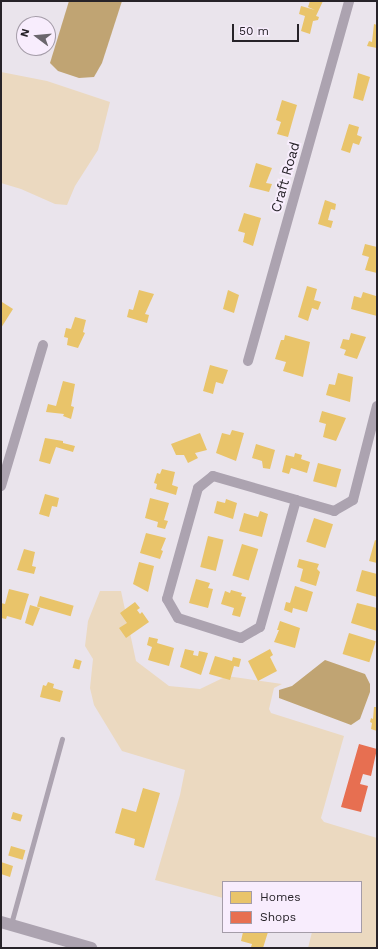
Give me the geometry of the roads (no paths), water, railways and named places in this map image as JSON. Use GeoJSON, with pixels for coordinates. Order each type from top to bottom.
{"type":"FeatureCollection","features":[{"type":"Feature","properties":{"kind":"street","name":"Craft Road"},"geometry":{"type":"LineString","coordinates":[[248,361],[349,1]]}},
{"type":"Feature","properties":{"kind":"street"},"geometry":{"type":"LineString","coordinates":[[1,486],[43,345]]}},
{"type":"Feature","properties":{"kind":"street"},"geometry":{"type":"LineString","coordinates":[[296,500],[260,627],[242,638],[178,618],[166,599],[198,488],[213,476],[296,500],[334,511],[352,500],[377,406]]}},
{"type":"Feature","properties":{"kind":"street"},"geometry":{"type":"LineString","coordinates":[[6,924],[91,948]]}},
{"type":"Feature","properties":{"kind":"lane"},"geometry":{"type":"LineString","coordinates":[[6,924],[62,739]]}}]}
